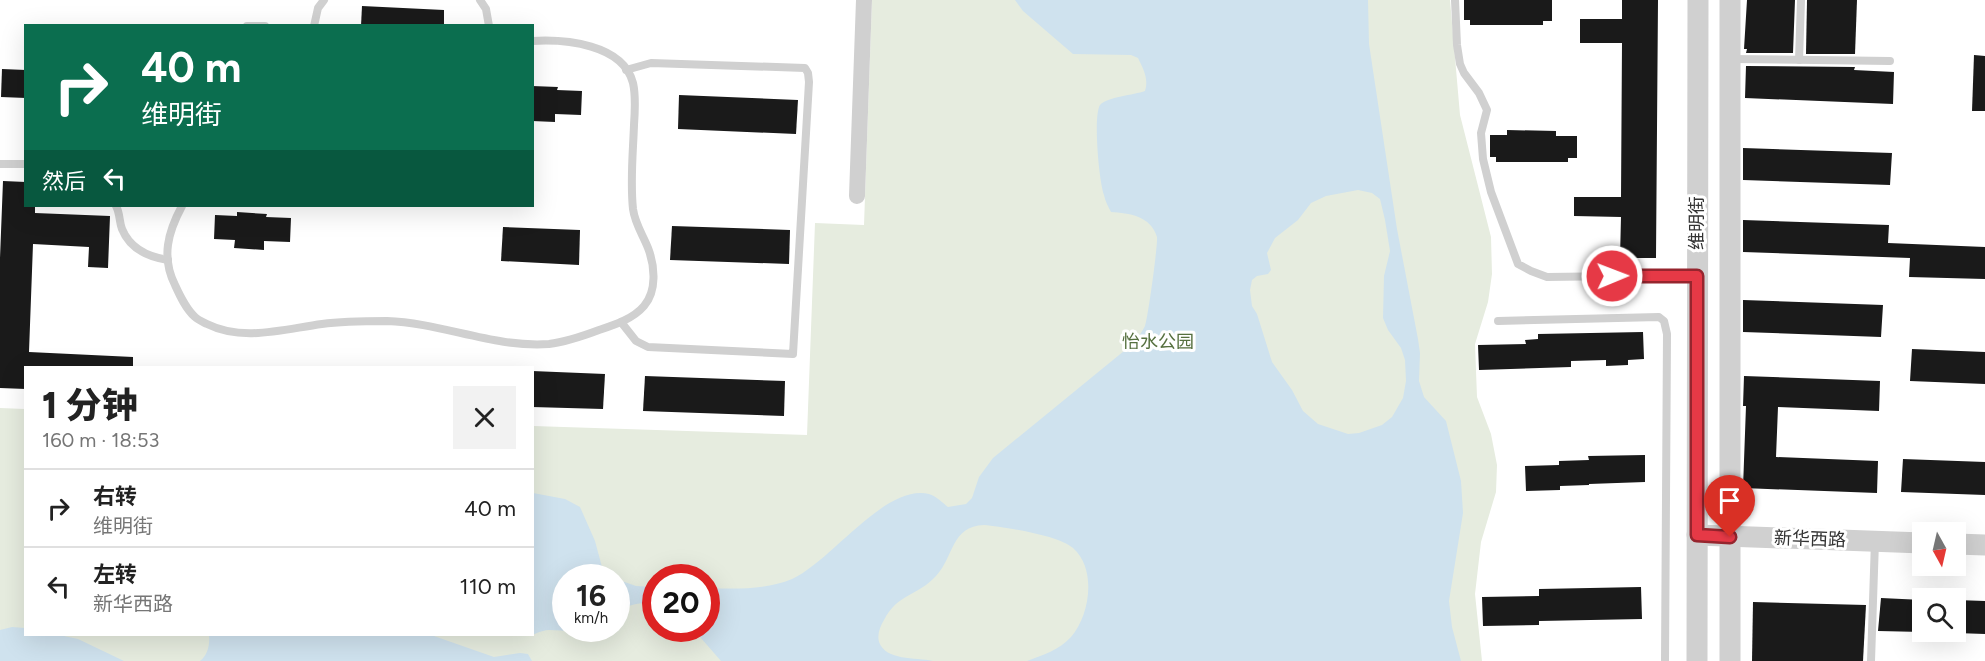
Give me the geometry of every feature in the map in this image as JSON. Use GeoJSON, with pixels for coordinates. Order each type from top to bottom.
{"type":"FeatureCollection","features":[{"type":"Feature","properties":{"kind":"street"},"geometry":{"type":"LineString","coordinates":[[857,196],[864,0]]}},
{"type":"Feature","properties":{"kind":"street","name":"维明街"},"geometry":{"type":"LineString","coordinates":[[1696,661],[1698,0]]}},
{"type":"Feature","properties":{"kind":"street","name":"维明街"},"geometry":{"type":"LineString","coordinates":[[1730,0],[1730,661]]}},
{"type":"Feature","properties":{"kind":"street","name":"新华西路"},"geometry":{"type":"LineString","coordinates":[[1697,535],[1912,543]]}},
{"type":"Feature","properties":{"kind":"street"},"geometry":{"type":"LineString","coordinates":[[1966,544],[1985,545]]}},
{"type":"Feature","properties":{"kind":"lane"},"geometry":{"type":"LineString","coordinates":[[314,24],[318,8],[324,0]]}},
{"type":"Feature","properties":{"kind":"lane"},"geometry":{"type":"LineString","coordinates":[[480,0],[486,9],[489,24]]}},
{"type":"Feature","properties":{"kind":"lane"},"geometry":{"type":"LineString","coordinates":[[1455,0],[1460,64],[1487,110],[1481,133],[1483,159],[1491,192],[1518,264],[1547,277],[1697,276]]}},
{"type":"Feature","properties":{"kind":"lane"},"geometry":{"type":"LineString","coordinates":[[1799,60],[1801,0]]}},
{"type":"Feature","properties":{"kind":"lane"},"geometry":{"type":"LineString","coordinates":[[182,207],[167,240],[171,277],[181,298],[195,318],[217,329],[235,334],[333,323],[390,321],[498,341],[551,344],[621,322],[644,306],[652,291],[654,271],[649,249],[633,210],[635,101],[633,81],[615,57],[597,48],[576,42],[534,41]]}},
{"type":"Feature","properties":{"kind":"lane"},"geometry":{"type":"LineString","coordinates":[[1730,59],[1890,61]]}},
{"type":"Feature","properties":{"kind":"lane"},"geometry":{"type":"LineString","coordinates":[[621,322],[636,341],[648,347],[793,354],[809,82],[805,68],[651,63],[626,70]]}},
{"type":"Feature","properties":{"kind":"lane"},"geometry":{"type":"LineString","coordinates":[[0,164],[24,164]]}},
{"type":"Feature","properties":{"kind":"lane"},"geometry":{"type":"LineString","coordinates":[[116,207],[122,228],[138,250],[150,258],[168,260]]}},
{"type":"Feature","properties":{"kind":"lane"},"geometry":{"type":"LineString","coordinates":[[1498,321],[1659,317],[1664,321],[1667,334],[1665,661]]}},
{"type":"Feature","properties":{"kind":"lane"},"geometry":{"type":"LineString","coordinates":[[1872,661],[1875,542]]}},
{"type":"Feature","properties":{"kind":"green space","name":"怡水公园"},"geometry":{"type":"Polygon","coordinates":[[[872,0],[1450,0],[1460,115],[1491,237],[1492,274],[1488,302],[1475,344],[1477,397],[1491,434],[1497,465],[1496,492],[1481,542],[1475,594],[1482,661],[0,661],[0,408],[24,409],[24,636],[534,636],[534,426],[807,435],[815,223],[864,225],[872,0]]]}},
{"type":"Feature","properties":{"kind":"water"},"geometry":{"type":"Polygon","coordinates":[[[1015,0],[1368,0],[1369,44],[1397,229],[1418,339],[1419,381],[1424,397],[1446,421],[1461,481],[1463,513],[1449,601],[1452,627],[1461,661],[1027,661],[1061,645],[1078,628],[1083,617],[1088,592],[1085,568],[1081,557],[1066,543],[1030,532],[984,525],[965,531],[954,544],[936,576],[895,605],[880,628],[879,642],[888,652],[902,657],[933,661],[721,661],[704,642],[720,642],[720,588],[761,587],[792,579],[808,570],[876,512],[912,494],[929,494],[948,507],[966,504],[972,498],[979,477],[993,458],[1135,342],[1144,328],[1157,237],[1145,220],[1125,213],[1111,212],[1102,188],[1097,122],[1098,111],[1103,102],[1145,91],[1146,78],[1138,58],[1131,55],[1073,54],[1023,11],[1015,0]],[[1358,190],[1326,196],[1311,203],[1298,220],[1275,238],[1267,253],[1271,270],[1268,274],[1257,276],[1252,280],[1250,290],[1252,306],[1257,314],[1272,362],[1292,390],[1303,411],[1318,424],[1348,434],[1359,433],[1382,425],[1392,417],[1403,398],[1406,381],[1405,360],[1401,348],[1388,330],[1383,318],[1384,276],[1390,251],[1380,199],[1372,193],[1358,190]]]}},
{"type":"Feature","properties":{"kind":"water"},"geometry":{"type":"Polygon","coordinates":[[[534,493],[565,499],[580,507],[595,541],[601,564],[552,564],[552,630],[534,633],[534,493]]]}},
{"type":"Feature","properties":{"kind":"water"},"geometry":{"type":"Polygon","coordinates":[[[630,584],[642,586],[642,603],[630,606],[630,584]]]}},
{"type":"Feature","properties":{"kind":"water"},"geometry":{"type":"Polygon","coordinates":[[[12,627],[24,628],[24,636],[64,636],[78,639],[124,661],[0,661],[0,630],[12,627]]]}},
{"type":"Feature","properties":{"kind":"water"},"geometry":{"type":"Polygon","coordinates":[[[209,636],[434,636],[494,657],[528,654],[532,661],[200,661],[205,656],[209,636]]]}},
{"type":"Feature","properties":{"kind":"building"},"geometry":{"type":"Polygon","coordinates":[[[1464,0],[1552,0],[1552,21],[1543,21],[1543,25],[1470,25],[1470,20],[1464,20],[1464,0]]]}},
{"type":"Feature","properties":{"kind":"building"},"geometry":{"type":"Polygon","coordinates":[[[1622,0],[1658,0],[1656,258],[1620,258],[1621,217],[1574,216],[1574,197],[1621,197],[1622,43],[1580,43],[1580,19],[1622,19],[1622,0]]]}},
{"type":"Feature","properties":{"kind":"building"},"geometry":{"type":"Polygon","coordinates":[[[1747,0],[1795,0],[1793,53],[1746,53],[1747,49],[1744,49],[1747,0]]]}},
{"type":"Feature","properties":{"kind":"building"},"geometry":{"type":"Polygon","coordinates":[[[1807,0],[1857,0],[1855,54],[1806,54],[1807,0]]]}},
{"type":"Feature","properties":{"kind":"building"},"geometry":{"type":"Polygon","coordinates":[[[362,6],[444,10],[444,24],[361,24],[362,6]]]}},
{"type":"Feature","properties":{"kind":"building"},"geometry":{"type":"Polygon","coordinates":[[[1974,55],[1985,56],[1985,111],[1972,111],[1974,55]]]}},
{"type":"Feature","properties":{"kind":"building"},"geometry":{"type":"Polygon","coordinates":[[[1746,66],[1855,67],[1854,70],[1894,72],[1893,104],[1745,98],[1746,66]]]}},
{"type":"Feature","properties":{"kind":"building"},"geometry":{"type":"Polygon","coordinates":[[[2,69],[24,70],[24,98],[1,97],[2,69]]]}},
{"type":"Feature","properties":{"kind":"building"},"geometry":{"type":"Polygon","coordinates":[[[534,86],[582,91],[581,115],[555,114],[555,122],[534,121],[534,86]]]}},
{"type":"Feature","properties":{"kind":"building"},"geometry":{"type":"Polygon","coordinates":[[[679,95],[798,100],[796,134],[678,129],[679,95]]]}},
{"type":"Feature","properties":{"kind":"building"},"geometry":{"type":"Polygon","coordinates":[[[1507,130],[1556,131],[1556,136],[1577,136],[1577,158],[1568,158],[1568,162],[1496,162],[1496,157],[1490,157],[1490,135],[1507,135],[1507,130]]]}},
{"type":"Feature","properties":{"kind":"building"},"geometry":{"type":"Polygon","coordinates":[[[1743,148],[1892,153],[1890,185],[1743,180],[1743,148]]]}},
{"type":"Feature","properties":{"kind":"building"},"geometry":{"type":"Polygon","coordinates":[[[3,181],[24,182],[24,207],[35,207],[35,213],[110,216],[108,268],[88,267],[89,247],[33,244],[29,352],[133,357],[133,366],[24,366],[24,389],[0,388],[0,258],[3,181]]]}},
{"type":"Feature","properties":{"kind":"building"},"geometry":{"type":"Polygon","coordinates":[[[237,212],[291,218],[290,242],[264,241],[264,250],[234,248],[235,240],[214,239],[215,215],[237,216],[237,212]]]}},
{"type":"Feature","properties":{"kind":"building"},"geometry":{"type":"Polygon","coordinates":[[[1743,220],[1889,225],[1888,243],[1985,247],[1985,279],[1909,277],[1910,258],[1743,252],[1743,220]]]}},
{"type":"Feature","properties":{"kind":"building"},"geometry":{"type":"Polygon","coordinates":[[[672,226],[790,230],[789,264],[670,260],[672,226]]]}},
{"type":"Feature","properties":{"kind":"building"},"geometry":{"type":"Polygon","coordinates":[[[503,227],[580,230],[579,265],[501,261],[503,227]]]}},
{"type":"Feature","properties":{"kind":"building"},"geometry":{"type":"Polygon","coordinates":[[[1743,300],[1883,305],[1881,337],[1743,332],[1743,300]]]}},
{"type":"Feature","properties":{"kind":"building"},"geometry":{"type":"Polygon","coordinates":[[[1643,332],[1644,359],[1628,360],[1628,365],[1606,366],[1606,360],[1571,361],[1571,367],[1479,370],[1478,345],[1526,344],[1525,340],[1538,339],[1538,334],[1643,332]]]}},
{"type":"Feature","properties":{"kind":"building"},"geometry":{"type":"Polygon","coordinates":[[[1912,349],[1985,352],[1985,384],[1910,381],[1912,349]]]}},
{"type":"Feature","properties":{"kind":"building"},"geometry":{"type":"Polygon","coordinates":[[[534,371],[605,374],[603,409],[534,407],[534,371]]]}},
{"type":"Feature","properties":{"kind":"building"},"geometry":{"type":"Polygon","coordinates":[[[645,376],[785,381],[784,416],[643,411],[645,376]]]}},
{"type":"Feature","properties":{"kind":"building"},"geometry":{"type":"Polygon","coordinates":[[[1744,376],[1880,381],[1879,411],[1778,407],[1776,457],[1878,461],[1877,493],[1743,488],[1746,406],[1743,406],[1744,376]]]}},
{"type":"Feature","properties":{"kind":"building"},"geometry":{"type":"Polygon","coordinates":[[[1645,455],[1645,482],[1560,486],[1560,490],[1526,491],[1525,466],[1559,465],[1559,461],[1589,460],[1588,456],[1645,455]]]}},
{"type":"Feature","properties":{"kind":"building"},"geometry":{"type":"Polygon","coordinates":[[[1903,459],[1985,462],[1985,495],[1901,492],[1903,459]]]}},
{"type":"Feature","properties":{"kind":"building"},"geometry":{"type":"Polygon","coordinates":[[[1641,587],[1642,619],[1539,621],[1539,625],[1483,626],[1482,597],[1539,596],[1539,589],[1641,587]]]}},
{"type":"Feature","properties":{"kind":"building"},"geometry":{"type":"Polygon","coordinates":[[[1881,598],[1912,599],[1912,632],[1878,631],[1881,598]]]}},
{"type":"Feature","properties":{"kind":"building"},"geometry":{"type":"Polygon","coordinates":[[[1966,600],[1985,601],[1985,634],[1966,633],[1966,600]]]}},
{"type":"Feature","properties":{"kind":"building"},"geometry":{"type":"Polygon","coordinates":[[[1753,602],[1866,605],[1863,661],[1752,661],[1753,602]]]}},
{"type":"Feature","properties":{"kind":"route"},"geometry":{"type":"LineString","coordinates":[[1612,276],[1697,276],[1697,535],[1730,537]]}}]}
